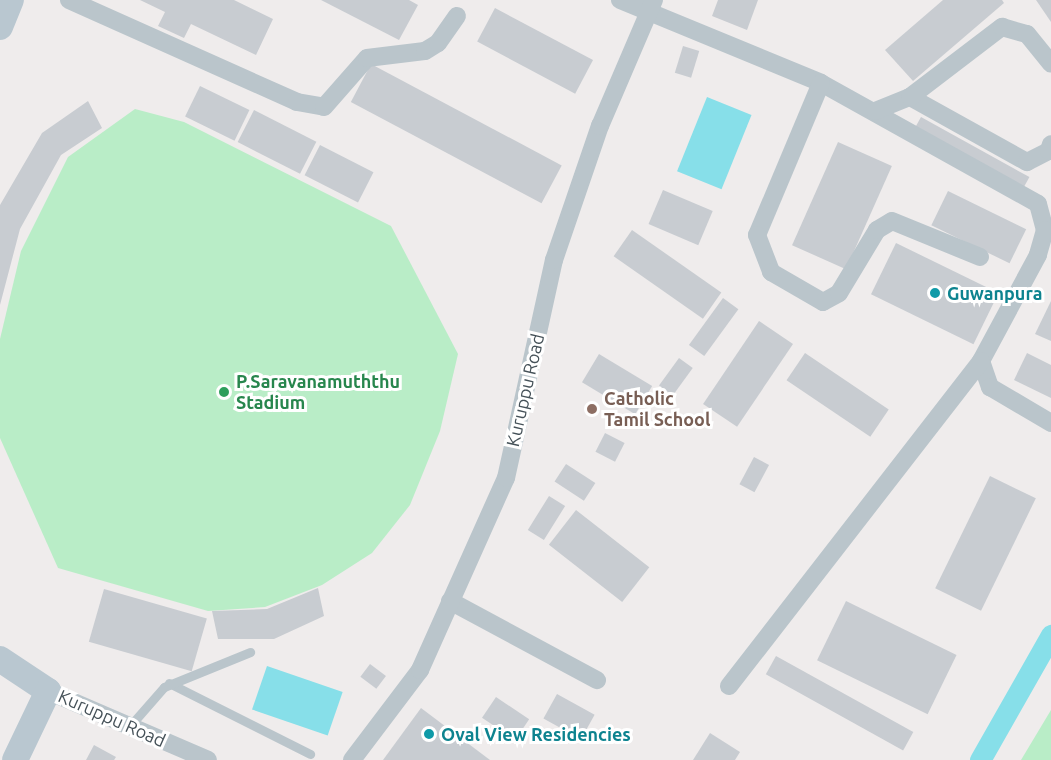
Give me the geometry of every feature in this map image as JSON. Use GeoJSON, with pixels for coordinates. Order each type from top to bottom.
{"type":"FeatureCollection","features":[{"type":"Feature","properties":{"kind":"street"},"geometry":{"type":"LineString","coordinates":[[0,27],[11,0]]}},
{"type":"Feature","properties":{"kind":"street"},"geometry":{"type":"LineString","coordinates":[[69,0],[297,102],[324,107],[367,58],[425,51],[438,43],[457,16]]}},
{"type":"Feature","properties":{"kind":"street"},"geometry":{"type":"LineString","coordinates":[[620,0],[652,6],[821,83],[875,111],[1038,204],[1045,230],[1044,259],[981,361],[729,686]]}},
{"type":"Feature","properties":{"kind":"street","name":"Kuruppu Road"},"geometry":{"type":"LineString","coordinates":[[352,760],[420,670],[506,478],[554,260],[600,126],[652,6]]}},
{"type":"Feature","properties":{"kind":"street"},"geometry":{"type":"LineString","coordinates":[[875,111],[910,97],[1002,27],[1027,34],[1051,64]]}},
{"type":"Feature","properties":{"kind":"street"},"geometry":{"type":"LineString","coordinates":[[821,83],[757,235],[771,272],[823,302],[839,293],[877,230],[892,221],[980,257]]}},
{"type":"Feature","properties":{"kind":"street"},"geometry":{"type":"LineString","coordinates":[[910,97],[1027,162],[1049,151],[1051,144]]}},
{"type":"Feature","properties":{"kind":"street"},"geometry":{"type":"LineString","coordinates":[[981,361],[990,387],[1051,423]]}},
{"type":"Feature","properties":{"kind":"street"},"geometry":{"type":"LineString","coordinates":[[450,601],[597,680]]}},
{"type":"Feature","properties":{"kind":"street"},"geometry":{"type":"LineString","coordinates":[[0,660],[48,691],[15,760]]}},
{"type":"Feature","properties":{"kind":"street","name":"Kuruppu Road"},"geometry":{"type":"LineString","coordinates":[[48,691],[208,760]]}},
{"type":"Feature","properties":{"kind":"lane"},"geometry":{"type":"LineString","coordinates":[[129,727],[169,683],[250,652]]}},
{"type":"Feature","properties":{"kind":"lane"},"geometry":{"type":"LineString","coordinates":[[169,683],[310,754]]}},
{"type":"Feature","properties":{"kind":"green space","name":"P.Saravanamuththu Stadium"},"geometry":{"type":"Polygon","coordinates":[[[135,109],[184,122],[391,226],[458,354],[440,431],[410,505],[372,553],[322,585],[265,607],[208,611],[58,568],[0,438],[0,339],[21,251],[68,157],[135,109]]]}},
{"type":"Feature","properties":{"kind":"green space"},"geometry":{"type":"Polygon","coordinates":[[[1051,710],[1051,760],[1021,760],[1051,710]]]}},
{"type":"Feature","properties":{"kind":"water"},"geometry":{"type":"Polygon","coordinates":[[[707,97],[752,115],[722,189],[677,171],[707,97]]]}},
{"type":"Feature","properties":{"kind":"water"},"geometry":{"type":"Polygon","coordinates":[[[267,666],[343,692],[328,736],[252,709],[267,666]]]}},
{"type":"Feature","properties":{"kind":"building"},"geometry":{"type":"Polygon","coordinates":[[[140,0],[234,0],[273,19],[256,55],[191,24],[184,38],[158,26],[165,12],[140,0]]]}},
{"type":"Feature","properties":{"kind":"building"},"geometry":{"type":"Polygon","coordinates":[[[321,0],[409,0],[418,5],[399,40],[321,0]]]}},
{"type":"Feature","properties":{"kind":"building"},"geometry":{"type":"Polygon","coordinates":[[[718,0],[758,0],[747,30],[712,16],[718,0]]]}},
{"type":"Feature","properties":{"kind":"building"},"geometry":{"type":"Polygon","coordinates":[[[943,0],[1002,0],[1004,3],[913,81],[885,50],[943,0]]]}},
{"type":"Feature","properties":{"kind":"building"},"geometry":{"type":"Polygon","coordinates":[[[1036,0],[1051,0],[1051,22],[1036,0]]]}},
{"type":"Feature","properties":{"kind":"building"},"geometry":{"type":"Polygon","coordinates":[[[495,8],[593,60],[575,94],[477,42],[495,8]]]}},
{"type":"Feature","properties":{"kind":"building"},"geometry":{"type":"Polygon","coordinates":[[[683,46],[699,51],[691,78],[675,73],[683,46]]]}},
{"type":"Feature","properties":{"kind":"building"},"geometry":{"type":"Polygon","coordinates":[[[371,64],[562,165],[542,203],[351,102],[371,64]]]}},
{"type":"Feature","properties":{"kind":"building"},"geometry":{"type":"Polygon","coordinates":[[[200,86],[249,110],[235,141],[185,117],[200,86]]]}},
{"type":"Feature","properties":{"kind":"building"},"geometry":{"type":"Polygon","coordinates":[[[88,101],[102,128],[61,155],[20,229],[0,305],[0,205],[42,133],[88,101]]]}},
{"type":"Feature","properties":{"kind":"building"},"geometry":{"type":"Polygon","coordinates":[[[254,110],[316,142],[300,174],[238,142],[254,110]]]}},
{"type":"Feature","properties":{"kind":"building"},"geometry":{"type":"Polygon","coordinates":[[[921,117],[1029,177],[1023,189],[914,129],[921,117]]]}},
{"type":"Feature","properties":{"kind":"building"},"geometry":{"type":"Polygon","coordinates":[[[838,142],[892,166],[846,269],[792,245],[838,142]]]}},
{"type":"Feature","properties":{"kind":"building"},"geometry":{"type":"Polygon","coordinates":[[[320,145],[373,172],[358,203],[305,175],[320,145]]]}},
{"type":"Feature","properties":{"kind":"building"},"geometry":{"type":"Polygon","coordinates":[[[663,190],[713,211],[698,245],[649,224],[663,190]]]}},
{"type":"Feature","properties":{"kind":"building"},"geometry":{"type":"Polygon","coordinates":[[[948,191],[1026,229],[1010,263],[931,225],[948,191]]]}},
{"type":"Feature","properties":{"kind":"building"},"geometry":{"type":"Polygon","coordinates":[[[632,230],[721,293],[703,319],[614,256],[632,230]]]}},
{"type":"Feature","properties":{"kind":"building","name":"Guwanpura"},"geometry":{"type":"Polygon","coordinates":[[[896,243],[998,293],[973,344],[871,294],[896,243]]]}},
{"type":"Feature","properties":{"kind":"building"},"geometry":{"type":"Polygon","coordinates":[[[723,298],[738,309],[704,356],[689,345],[723,298]]]}},
{"type":"Feature","properties":{"kind":"building"},"geometry":{"type":"Polygon","coordinates":[[[1051,301],[1051,341],[1035,334],[1051,301]]]}},
{"type":"Feature","properties":{"kind":"building"},"geometry":{"type":"Polygon","coordinates":[[[759,321],[793,344],[737,427],[703,404],[759,321]]]}},
{"type":"Feature","properties":{"kind":"building"},"geometry":{"type":"Polygon","coordinates":[[[805,353],[889,409],[870,437],[787,380],[805,353]]]}},
{"type":"Feature","properties":{"kind":"building"},"geometry":{"type":"Polygon","coordinates":[[[1027,353],[1051,365],[1051,398],[1014,380],[1027,353]]]}},
{"type":"Feature","properties":{"kind":"building"},"geometry":{"type":"Polygon","coordinates":[[[599,354],[652,386],[635,414],[582,382],[599,354]]]}},
{"type":"Feature","properties":{"kind":"building"},"geometry":{"type":"Polygon","coordinates":[[[679,358],[693,368],[673,395],[659,386],[679,358]]]}},
{"type":"Feature","properties":{"kind":"building"},"geometry":{"type":"Polygon","coordinates":[[[605,433],[625,443],[615,462],[595,452],[605,433]]]}},
{"type":"Feature","properties":{"kind":"building"},"geometry":{"type":"Polygon","coordinates":[[[754,457],[769,465],[754,492],[739,484],[754,457]]]}},
{"type":"Feature","properties":{"kind":"building"},"geometry":{"type":"Polygon","coordinates":[[[566,464],[595,483],[584,501],[555,482],[566,464]]]}},
{"type":"Feature","properties":{"kind":"building"},"geometry":{"type":"Polygon","coordinates":[[[990,476],[1036,498],[981,611],[935,588],[990,476]]]}},
{"type":"Feature","properties":{"kind":"building"},"geometry":{"type":"Polygon","coordinates":[[[549,496],[565,506],[544,540],[528,530],[549,496]]]}},
{"type":"Feature","properties":{"kind":"building"},"geometry":{"type":"Polygon","coordinates":[[[576,510],[649,567],[622,602],[549,545],[576,510]]]}},
{"type":"Feature","properties":{"kind":"building"},"geometry":{"type":"Polygon","coordinates":[[[318,588],[324,616],[274,639],[218,639],[212,611],[267,609],[318,588]]]}},
{"type":"Feature","properties":{"kind":"building"},"geometry":{"type":"Polygon","coordinates":[[[104,589],[207,618],[192,671],[89,642],[104,589]]]}},
{"type":"Feature","properties":{"kind":"building"},"geometry":{"type":"Polygon","coordinates":[[[846,601],[957,655],[928,714],[817,660],[846,601]]]}},
{"type":"Feature","properties":{"kind":"building"},"geometry":{"type":"Polygon","coordinates":[[[776,656],[913,732],[903,750],[766,674],[776,656]]]}},
{"type":"Feature","properties":{"kind":"building"},"geometry":{"type":"Polygon","coordinates":[[[370,664],[386,676],[376,689],[360,677],[370,664]]]}},
{"type":"Feature","properties":{"kind":"building"},"geometry":{"type":"Polygon","coordinates":[[[557,694],[595,715],[581,739],[543,718],[557,694]]]}},
{"type":"Feature","properties":{"kind":"building"},"geometry":{"type":"Polygon","coordinates":[[[496,697],[529,719],[515,740],[482,718],[496,697]]]}},
{"type":"Feature","properties":{"kind":"building","name":"Oval View Residencies"},"geometry":{"type":"Polygon","coordinates":[[[421,708],[490,760],[383,760],[421,708]]]}},
{"type":"Feature","properties":{"kind":"building"},"geometry":{"type":"Polygon","coordinates":[[[710,733],[740,752],[735,760],[693,760],[710,733]]]}},
{"type":"Feature","properties":{"kind":"building"},"geometry":{"type":"Polygon","coordinates":[[[94,745],[116,757],[114,760],[86,760],[94,745]]]}},
{"type":"Feature","properties":{"kind":"waterway"},"geometry":{"type":"LineString","coordinates":[[980,760],[1051,635]]}},
{"type":"Feature","properties":{"kind":"place","name":"Guwanpura"},"geometry":{"type":"Point","coordinates":[935,293]}},
{"type":"Feature","properties":{"kind":"place","name":"P.Saravanamuththu Stadium"},"geometry":{"type":"Point","coordinates":[224,392]}},
{"type":"Feature","properties":{"kind":"place","name":"Catholic Tamil School"},"geometry":{"type":"Point","coordinates":[592,409]}},
{"type":"Feature","properties":{"kind":"place","name":"Oval View Residencies"},"geometry":{"type":"Point","coordinates":[429,734]}}]}
